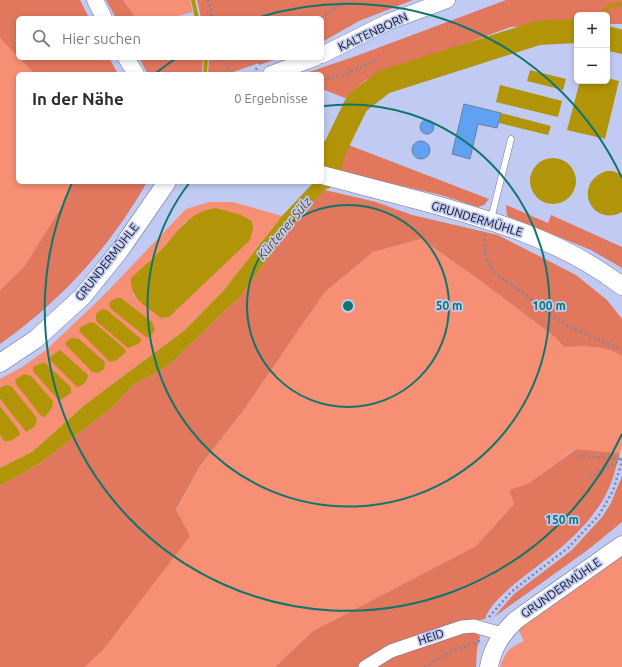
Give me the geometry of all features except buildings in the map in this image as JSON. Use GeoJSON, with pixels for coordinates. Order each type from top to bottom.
{"type":"FeatureCollection","features":[{"type":"Feature","properties":{"kind":"main road","name":"GRUNDERMÜHLE"},"geometry":{"type":"LineString","coordinates":[[324,175],[487,219],[537,238],[572,254],[598,267],[622,286]]}},
{"type":"Feature","properties":{"kind":"main road","name":"GRUNDERMÜHLE"},"geometry":{"type":"LineString","coordinates":[[0,363],[36,339],[82,297],[120,250],[166,184]]}},
{"type":"Feature","properties":{"kind":"main road","name":"GRUNDERMÜHLE"},"geometry":{"type":"LineString","coordinates":[[489,667],[494,632],[516,620],[622,545]]}},
{"type":"Feature","properties":{"kind":"street"},"geometry":{"type":"LineString","coordinates":[[95,0],[103,16]]}},
{"type":"Feature","properties":{"kind":"street","name":"KALTENBORN"},"geometry":{"type":"LineString","coordinates":[[324,54],[388,22],[447,0]]}},
{"type":"Feature","properties":{"kind":"street"},"geometry":{"type":"LineString","coordinates":[[127,60],[135,72]]}},
{"type":"Feature","properties":{"kind":"street"},"geometry":{"type":"LineString","coordinates":[[276,72],[310,60]]}},
{"type":"Feature","properties":{"kind":"street","name":"HEID"},"geometry":{"type":"LineString","coordinates":[[365,667],[391,652],[462,627],[474,626],[494,632]]}},
{"type":"Feature","properties":{"kind":"lane"},"geometry":{"type":"LineString","coordinates":[[487,219],[497,202],[511,139]]}},
{"type":"Feature","properties":{"kind":"path"},"geometry":{"type":"LineString","coordinates":[[208,0],[212,16]]}},
{"type":"Feature","properties":{"kind":"path"},"geometry":{"type":"LineString","coordinates":[[324,16],[346,0]]}},
{"type":"Feature","properties":{"kind":"path"},"geometry":{"type":"LineString","coordinates":[[224,60],[228,72]]}},
{"type":"Feature","properties":{"kind":"path"},"geometry":{"type":"LineString","coordinates":[[324,79],[349,73],[376,60]]}},
{"type":"Feature","properties":{"kind":"path"},"geometry":{"type":"LineString","coordinates":[[487,219],[486,258],[494,272],[569,327],[622,350]]}},
{"type":"Feature","properties":{"kind":"path"},"geometry":{"type":"LineString","coordinates":[[578,456],[622,460]]}},
{"type":"Feature","properties":{"kind":"path"},"geometry":{"type":"LineString","coordinates":[[590,478],[622,460]]}},
{"type":"Feature","properties":{"kind":"path"},"geometry":{"type":"LineString","coordinates":[[424,667],[449,652],[494,632],[490,614],[511,592],[569,547],[599,515],[613,491],[622,460]]}},
{"type":"Feature","properties":{"kind":"shaded area"},"geometry":{"type":"Polygon","coordinates":[[[0,0],[80,0],[88,16],[16,16],[16,55],[0,38],[0,0]]]}},
{"type":"Feature","properties":{"kind":"shaded area"},"geometry":{"type":"Polygon","coordinates":[[[106,0],[123,0],[135,16],[115,16],[106,0]]]}},
{"type":"Feature","properties":{"kind":"shaded area"},"geometry":{"type":"Polygon","coordinates":[[[123,0],[190,0],[193,12],[177,16],[135,16],[123,0]]]}},
{"type":"Feature","properties":{"kind":"shaded area"},"geometry":{"type":"Polygon","coordinates":[[[197,0],[413,0],[359,21],[324,41],[324,16],[201,16],[197,0]]]}},
{"type":"Feature","properties":{"kind":"shaded area"},"geometry":{"type":"Polygon","coordinates":[[[506,0],[622,0],[622,24],[610,24],[610,12],[574,12],[574,25],[511,27],[366,80],[345,98],[324,90],[324,72],[309,72],[359,55],[506,0]]]}},
{"type":"Feature","properties":{"kind":"shaded area"},"geometry":{"type":"Polygon","coordinates":[[[0,38],[16,54],[16,60],[21,60],[33,72],[16,72],[16,184],[73,184],[65,201],[24,267],[0,290],[0,38]]]}},
{"type":"Feature","properties":{"kind":"shaded area"},"geometry":{"type":"Polygon","coordinates":[[[21,60],[110,60],[117,72],[33,72],[21,60]]]}},
{"type":"Feature","properties":{"kind":"shaded area"},"geometry":{"type":"Polygon","coordinates":[[[140,60],[203,60],[202,72],[147,72],[140,60]]]}},
{"type":"Feature","properties":{"kind":"shaded area"},"geometry":{"type":"Polygon","coordinates":[[[209,60],[274,60],[259,65],[259,63],[234,72],[208,72],[209,60]]]}},
{"type":"Feature","properties":{"kind":"shaded area"},"geometry":{"type":"Polygon","coordinates":[[[346,144],[489,199],[484,205],[478,207],[441,195],[337,171],[346,144]]]}},
{"type":"Feature","properties":{"kind":"shaded area"},"geometry":{"type":"Polygon","coordinates":[[[73,184],[146,184],[133,206],[117,228],[82,271],[43,310],[0,344],[0,290],[24,267],[65,201],[73,184]]]}},
{"type":"Feature","properties":{"kind":"shaded area"},"geometry":{"type":"Polygon","coordinates":[[[325,190],[376,202],[412,215],[498,235],[576,275],[607,300],[622,319],[622,356],[615,352],[601,348],[564,347],[555,337],[474,276],[421,239],[373,252],[324,293],[243,411],[200,466],[176,510],[190,536],[102,651],[85,667],[0,667],[0,486],[39,464],[113,407],[133,385],[158,372],[171,363],[241,296],[296,220],[325,190]]]}},
{"type":"Feature","properties":{"kind":"shaded area"},"geometry":{"type":"Polygon","coordinates":[[[209,202],[233,202],[282,216],[224,290],[185,330],[86,404],[32,452],[0,468],[0,435],[4,441],[18,429],[0,406],[0,399],[26,432],[5,385],[0,388],[0,379],[22,367],[46,350],[102,297],[186,209],[209,202]],[[187,220],[162,249],[133,295],[161,318],[168,317],[179,307],[187,220]]]}},
{"type":"Feature","properties":{"kind":"shaded area"},"geometry":{"type":"Polygon","coordinates":[[[506,205],[548,223],[551,215],[622,247],[622,268],[591,250],[507,216],[506,205]]]}},
{"type":"Feature","properties":{"kind":"shaded area"},"geometry":{"type":"Polygon","coordinates":[[[421,239],[474,276],[555,337],[564,347],[601,348],[615,352],[622,356],[622,446],[620,453],[575,449],[529,483],[509,490],[514,504],[476,546],[313,631],[275,667],[85,667],[102,651],[200,466],[243,411],[324,293],[373,252],[421,239]]]}},
{"type":"Feature","properties":{"kind":"shaded area"},"geometry":{"type":"Polygon","coordinates":[[[576,449],[620,453],[612,480],[601,504],[578,532],[565,544],[508,589],[490,610],[485,619],[459,623],[371,658],[358,667],[275,667],[313,631],[476,546],[514,504],[509,490],[529,483],[576,449]]]}},
{"type":"Feature","properties":{"kind":"shaded area"},"geometry":{"type":"Polygon","coordinates":[[[622,476],[622,522],[589,549],[494,617],[514,594],[572,550],[603,516],[611,503],[622,476]]]}},
{"type":"Feature","properties":{"kind":"shaded area"},"geometry":{"type":"Polygon","coordinates":[[[622,554],[622,667],[500,667],[504,657],[509,651],[515,645],[524,641],[518,629],[622,554]]]}},
{"type":"Feature","properties":{"kind":"shaded area"},"geometry":{"type":"Polygon","coordinates":[[[470,630],[480,636],[477,649],[476,667],[374,667],[392,655],[470,630]]]}},
{"type":"Feature","properties":{"kind":"water"},"geometry":{"type":"Polygon","coordinates":[[[530,70],[566,79],[563,90],[527,81],[530,70]]]}},
{"type":"Feature","properties":{"kind":"water"},"geometry":{"type":"Polygon","coordinates":[[[610,79],[619,81],[605,139],[567,130],[579,84],[610,84],[610,79]]]}},
{"type":"Feature","properties":{"kind":"water"},"geometry":{"type":"Polygon","coordinates":[[[500,85],[562,101],[558,117],[496,102],[500,85]]]}},
{"type":"Feature","properties":{"kind":"water"},"geometry":{"type":"Polygon","coordinates":[[[501,113],[551,126],[548,135],[499,123],[501,113]]]}},
{"type":"Feature","properties":{"kind":"water"},"geometry":{"type":"Polygon","coordinates":[[[328,143],[344,149],[337,171],[329,186],[296,220],[241,296],[171,363],[158,372],[133,385],[113,407],[39,464],[0,486],[0,468],[32,452],[86,404],[185,330],[224,290],[282,216],[312,184],[324,184],[324,158],[328,143]]]}},
{"type":"Feature","properties":{"kind":"water"},"geometry":{"type":"Polygon","coordinates":[[[553,158],[566,162],[572,168],[576,181],[572,194],[566,200],[553,204],[540,200],[534,194],[530,181],[534,168],[540,162],[553,158]]]}},
{"type":"Feature","properties":{"kind":"water"},"geometry":{"type":"Polygon","coordinates":[[[606,171],[613,171],[622,175],[622,212],[611,215],[602,214],[595,209],[590,202],[588,194],[590,185],[595,177],[606,171]]]}},
{"type":"Feature","properties":{"kind":"water"},"geometry":{"type":"Polygon","coordinates":[[[216,208],[241,215],[252,221],[253,229],[250,240],[169,317],[161,318],[136,297],[131,286],[131,278],[159,252],[192,217],[207,210],[216,208]]]}},
{"type":"Feature","properties":{"kind":"water"},"geometry":{"type":"Polygon","coordinates":[[[117,298],[121,298],[152,322],[155,330],[150,337],[146,337],[111,309],[109,304],[117,298]]]}},
{"type":"Feature","properties":{"kind":"water"},"geometry":{"type":"Polygon","coordinates":[[[102,309],[107,310],[141,339],[140,343],[128,348],[96,321],[96,314],[102,309]]]}},
{"type":"Feature","properties":{"kind":"water"},"geometry":{"type":"Polygon","coordinates":[[[91,322],[96,324],[125,349],[126,352],[117,360],[110,362],[79,331],[81,327],[91,322]]]}},
{"type":"Feature","properties":{"kind":"water"},"geometry":{"type":"Polygon","coordinates":[[[69,339],[79,339],[105,362],[104,369],[98,373],[92,372],[65,344],[69,339]]]}},
{"type":"Feature","properties":{"kind":"water"},"geometry":{"type":"Polygon","coordinates":[[[60,350],[88,375],[87,380],[83,384],[77,387],[50,360],[51,356],[60,350]]]}},
{"type":"Feature","properties":{"kind":"water"},"geometry":{"type":"Polygon","coordinates":[[[44,362],[71,387],[71,393],[59,401],[33,371],[33,367],[44,362]]]}},
{"type":"Feature","properties":{"kind":"water"},"geometry":{"type":"Polygon","coordinates":[[[24,374],[31,376],[53,401],[52,408],[45,417],[41,416],[16,384],[15,380],[24,374]]]}},
{"type":"Feature","properties":{"kind":"water"},"geometry":{"type":"Polygon","coordinates":[[[5,385],[11,386],[37,418],[35,426],[26,432],[0,399],[0,388],[5,385]]]}},
{"type":"Feature","properties":{"kind":"water"},"geometry":{"type":"Polygon","coordinates":[[[0,406],[18,429],[20,435],[10,441],[4,441],[0,435],[0,406]]]}},
{"type":"Feature","properties":{"kind":"waterway"},"geometry":{"type":"LineString","coordinates":[[193,0],[197,16]]}},
{"type":"Feature","properties":{"kind":"waterway"},"geometry":{"type":"LineString","coordinates":[[606,12],[609,6],[622,4]]}},
{"type":"Feature","properties":{"kind":"waterway","name":"Kürtener Sülz"},"geometry":{"type":"LineString","coordinates":[[325,177],[336,146],[357,103],[384,82],[538,33],[574,31]]}},
{"type":"Feature","properties":{"kind":"waterway","name":"Kürtener Sülz"},"geometry":{"type":"LineString","coordinates":[[610,39],[622,42]]}},
{"type":"Feature","properties":{"kind":"waterway"},"geometry":{"type":"LineString","coordinates":[[205,72],[206,60]]}},
{"type":"Feature","properties":{"kind":"waterway"},"geometry":{"type":"LineString","coordinates":[[324,143],[336,146]]}}]}
